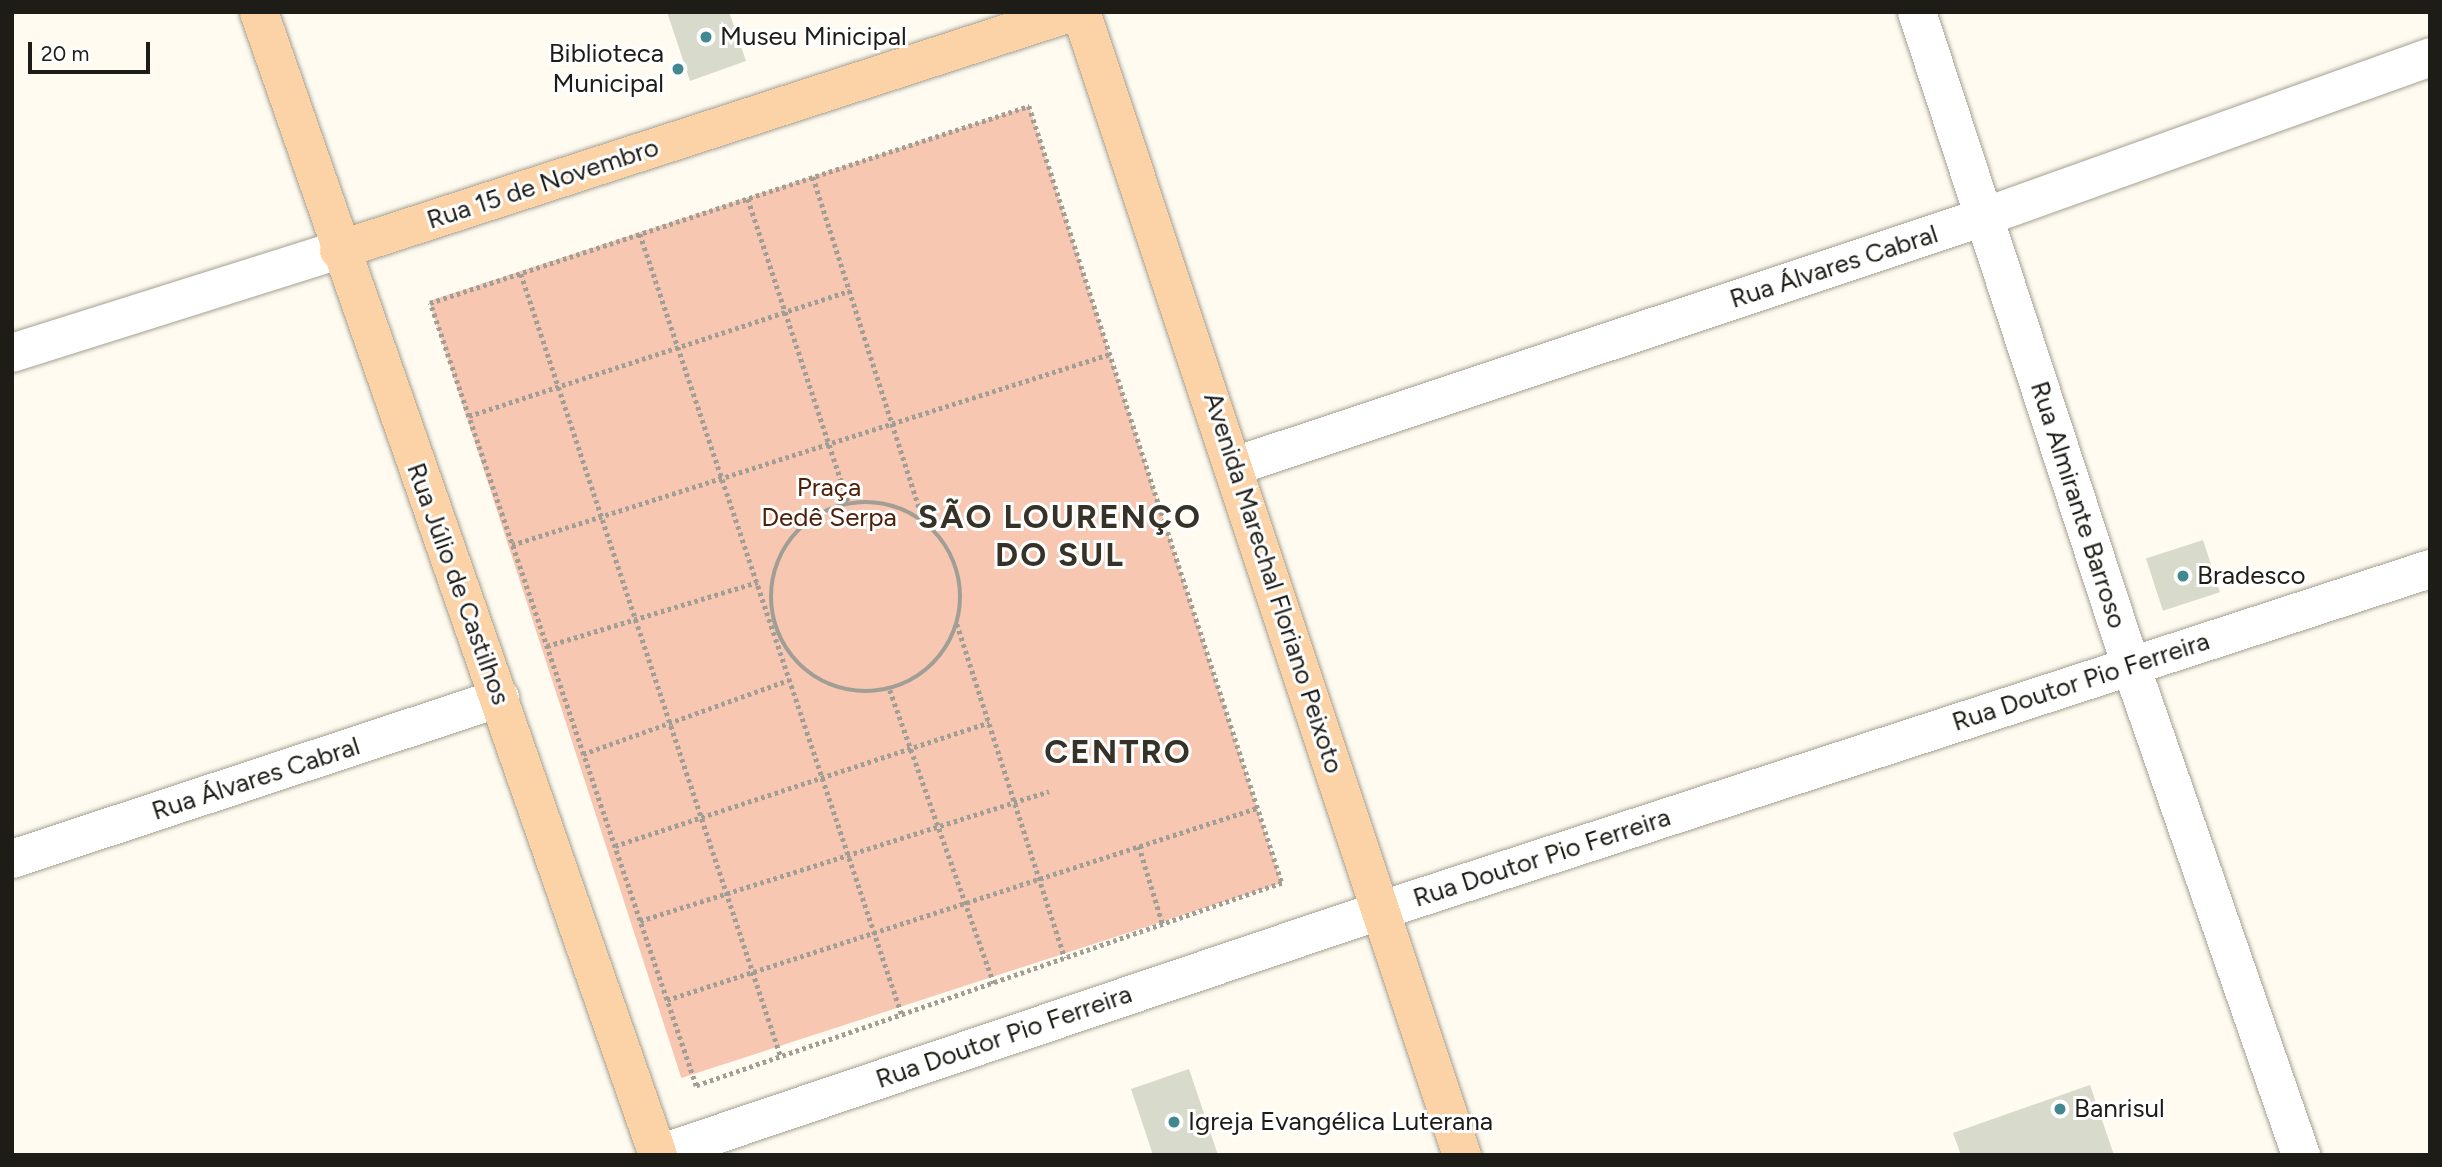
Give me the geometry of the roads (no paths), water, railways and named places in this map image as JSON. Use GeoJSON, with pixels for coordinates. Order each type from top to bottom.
{"type":"FeatureCollection","features":[{"type":"Feature","properties":{"kind":"main road","name":"Rua Júlio de Castilhos"},"geometry":{"type":"LineString","coordinates":[[259,12],[339,250],[500,698],[657,1155]]}},
{"type":"Feature","properties":{"kind":"main road","name":"Rua 15 de Novembro"},"geometry":{"type":"LineString","coordinates":[[339,250],[1073,12]]}},
{"type":"Feature","properties":{"kind":"main road","name":"Avenida Marechal Floriano Peixoto"},"geometry":{"type":"LineString","coordinates":[[1081,12],[1462,1155]]}},
{"type":"Feature","properties":{"kind":"street","name":"Rua Almirante Barroso"},"geometry":{"type":"LineString","coordinates":[[1917,12],[2131,666],[2301,1155]]}},
{"type":"Feature","properties":{"kind":"street","name":"Rua Álvares Cabral"},"geometry":{"type":"LineString","coordinates":[[1234,466],[1984,217],[2430,57]]}},
{"type":"Feature","properties":{"kind":"street","name":"Rua 15 de Novembro"},"geometry":{"type":"LineString","coordinates":[[12,353],[339,250]]}},
{"type":"Feature","properties":{"kind":"street","name":"Rua Doutor Pio Ferreira"},"geometry":{"type":"LineString","coordinates":[[657,1155],[1382,910],[2430,569]]}},
{"type":"Feature","properties":{"kind":"street","name":"Rua Álvares Cabral"},"geometry":{"type":"LineString","coordinates":[[12,859],[500,698]]}},
{"type":"Feature","properties":{"kind":"place","name":"Museu Minicipal"},"geometry":{"type":"Point","coordinates":[706,37]}},
{"type":"Feature","properties":{"kind":"place","name":"Biblioteca Municipal"},"geometry":{"type":"Point","coordinates":[678,69]}},
{"type":"Feature","properties":{"kind":"place","name":"Bradesco"},"geometry":{"type":"Point","coordinates":[2183,576]}},
{"type":"Feature","properties":{"kind":"place","name":"Banrisul"},"geometry":{"type":"Point","coordinates":[2060,1109]}},
{"type":"Feature","properties":{"kind":"place","name":"Igreja Evangélica Luterana"},"geometry":{"type":"Point","coordinates":[1174,1122]}},
{"type":"Feature","properties":{"kind":"district","name":"SÃO LOURENÇO DO SUL"},"geometry":{"type":"Point","coordinates":[1060,536]}},
{"type":"Feature","properties":{"kind":"district","name":"CENTRO"},"geometry":{"type":"Point","coordinates":[1118,752]}},
{"type":"Feature","properties":{"kind":"park label","name":"Praça Dedê Serpa"},"geometry":{"type":"Point","coordinates":[829,503]}}]}
